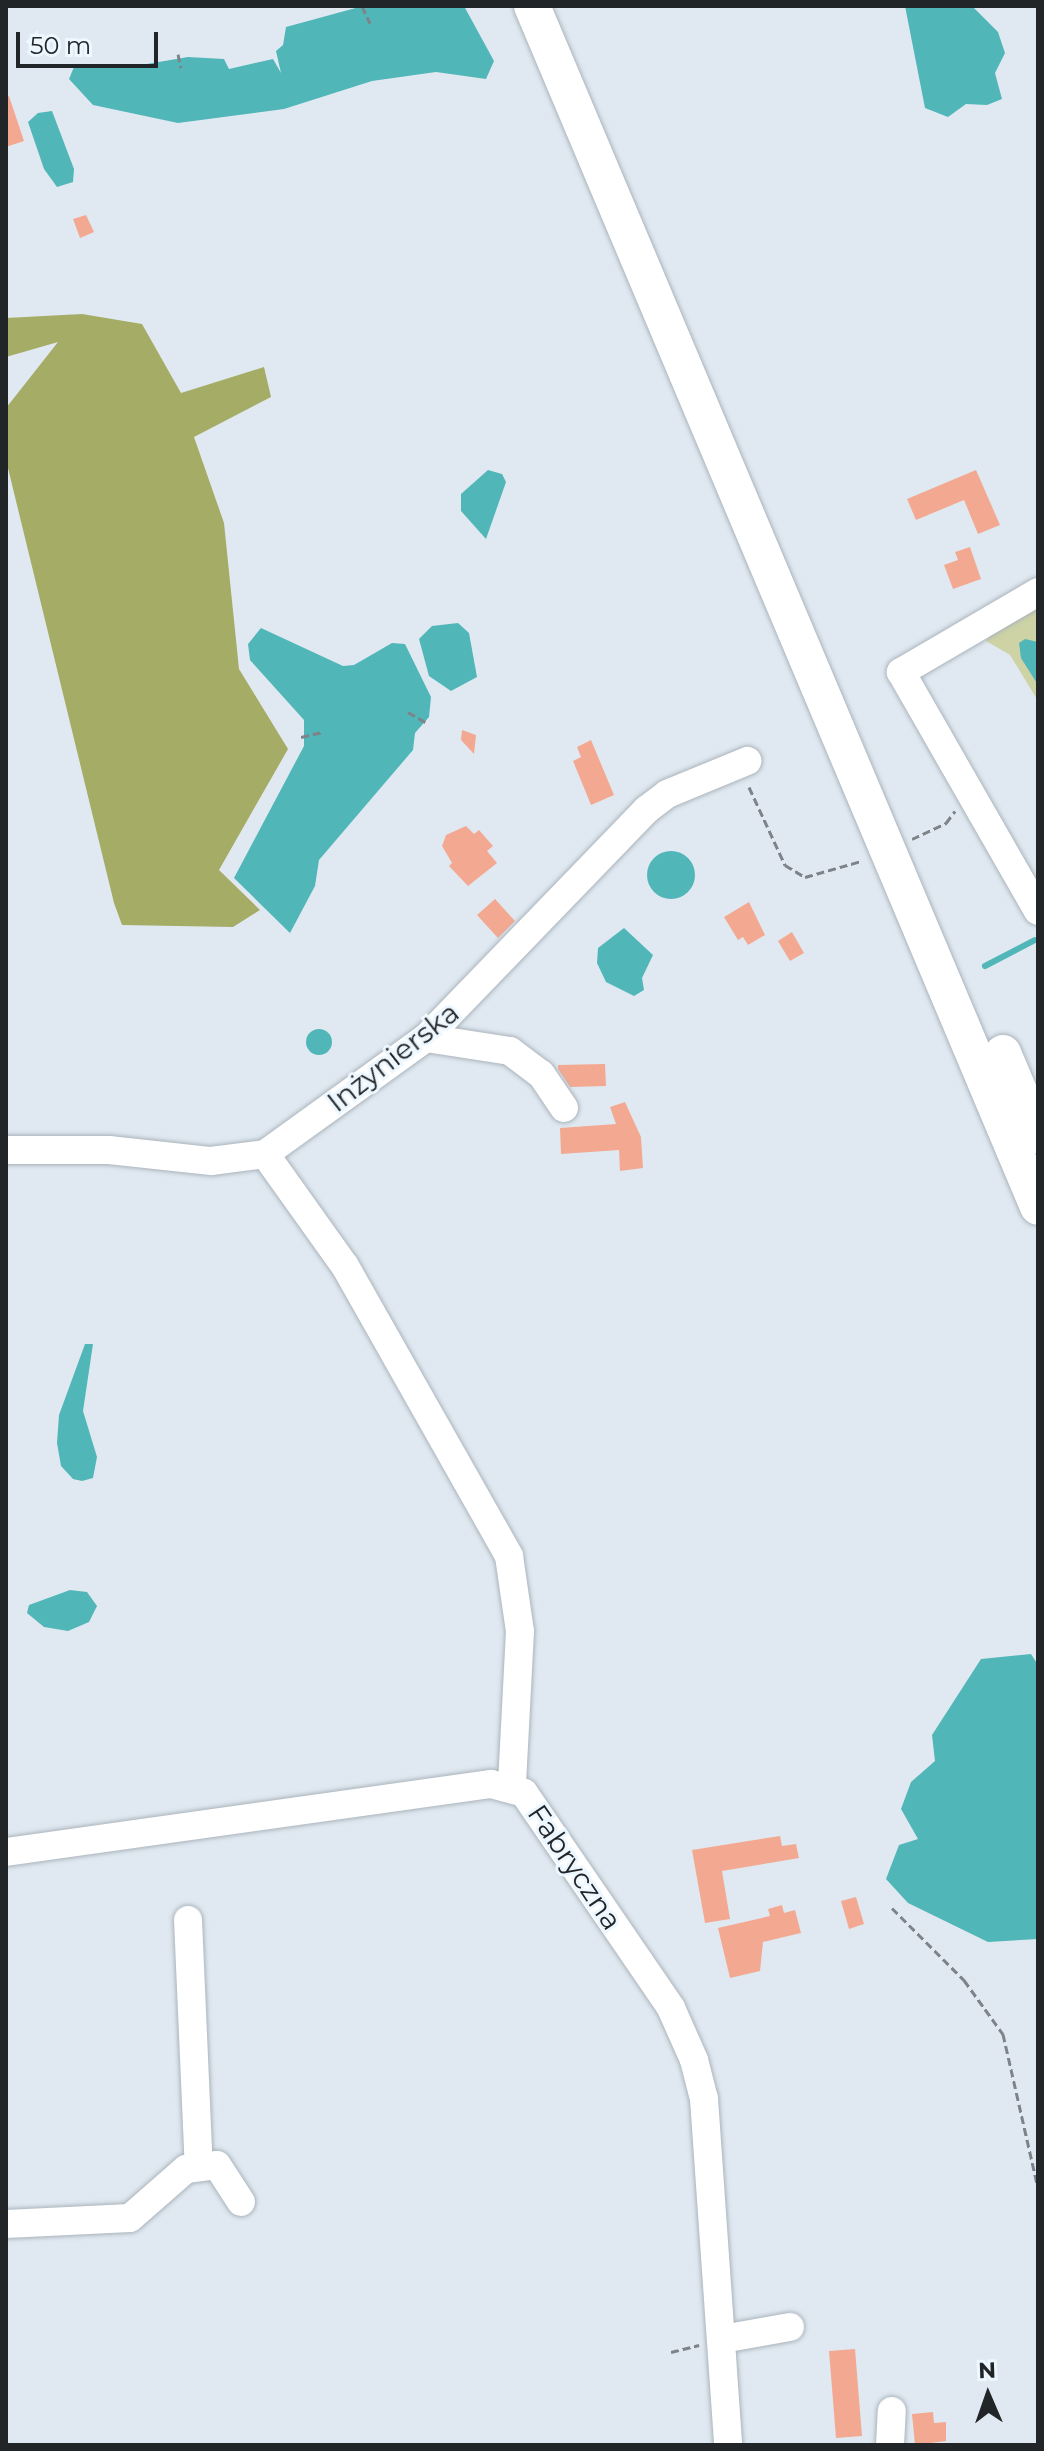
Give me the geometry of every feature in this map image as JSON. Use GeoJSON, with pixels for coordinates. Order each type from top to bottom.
{"type":"FeatureCollection","features":[{"type":"Feature","properties":{"kind":"main road"},"geometry":{"type":"LineString","coordinates":[[532,6],[1038,1207]]}},
{"type":"Feature","properties":{"kind":"main road"},"geometry":{"type":"LineString","coordinates":[[553,6],[1038,1136]]}},
{"type":"Feature","properties":{"kind":"street"},"geometry":{"type":"LineString","coordinates":[[1038,592],[901,672],[1038,911]]}},
{"type":"Feature","properties":{"kind":"street","name":"Inżynierska"},"geometry":{"type":"LineString","coordinates":[[6,1150],[109,1150],[211,1161],[265,1154],[426,1038],[646,810],[667,794],[742,763]]}},
{"type":"Feature","properties":{"kind":"street"},"geometry":{"type":"LineString","coordinates":[[426,1038],[510,1051],[541,1074],[564,1108]]}},
{"type":"Feature","properties":{"kind":"street"},"geometry":{"type":"LineString","coordinates":[[265,1154],[345,1266],[509,1556],[520,1631],[512,1786]]}},
{"type":"Feature","properties":{"kind":"street","name":"Fabryczna"},"geometry":{"type":"LineString","coordinates":[[6,1852],[491,1784],[512,1786],[534,1804],[549,1835],[671,2008],[694,2060],[704,2099],[728,2445]]}},
{"type":"Feature","properties":{"kind":"street"},"geometry":{"type":"LineString","coordinates":[[188,1920],[199,2167]]}},
{"type":"Feature","properties":{"kind":"street"},"geometry":{"type":"LineString","coordinates":[[6,2224],[130,2218],[186,2169],[217,2165],[241,2202]]}},
{"type":"Feature","properties":{"kind":"street"},"geometry":{"type":"LineString","coordinates":[[722,2339],[790,2327]]}},
{"type":"Feature","properties":{"kind":"street"},"geometry":{"type":"LineString","coordinates":[[890,2445],[892,2411]]}},
{"type":"Feature","properties":{"kind":"path"},"geometry":{"type":"LineString","coordinates":[[362,6],[370,23]]}},
{"type":"Feature","properties":{"kind":"path"},"geometry":{"type":"LineString","coordinates":[[178,54],[181,68]]}},
{"type":"Feature","properties":{"kind":"path"},"geometry":{"type":"LineString","coordinates":[[408,712],[427,723]]}},
{"type":"Feature","properties":{"kind":"path"},"geometry":{"type":"LineString","coordinates":[[301,737],[323,732]]}},
{"type":"Feature","properties":{"kind":"path"},"geometry":{"type":"LineString","coordinates":[[742,763],[785,865],[805,877],[869,858]]}},
{"type":"Feature","properties":{"kind":"path"},"geometry":{"type":"LineString","coordinates":[[907,841],[946,823],[970,793]]}},
{"type":"Feature","properties":{"kind":"path"},"geometry":{"type":"LineString","coordinates":[[892,1908],[964,1980],[1003,2034],[1038,2188]]}},
{"type":"Feature","properties":{"kind":"green space"},"geometry":{"type":"Polygon","coordinates":[[[82,314],[142,324],[181,393],[264,367],[271,397],[194,437],[224,523],[239,669],[288,749],[219,870],[260,910],[233,927],[122,925],[114,903],[6,460],[6,408],[58,342],[6,357],[6,318],[82,314]]]}},
{"type":"Feature","properties":{"kind":"green space"},"geometry":{"type":"Polygon","coordinates":[[[1038,603],[1038,701],[1010,655],[986,641],[998,625],[1038,603]]]}},
{"type":"Feature","properties":{"kind":"water"},"geometry":{"type":"Polygon","coordinates":[[[363,6],[464,6],[494,61],[486,79],[436,72],[372,81],[284,109],[178,123],[93,105],[69,79],[74,67],[141,65],[188,57],[224,59],[229,69],[273,59],[281,73],[276,51],[283,45],[286,27],[363,6]]]}},
{"type":"Feature","properties":{"kind":"water"},"geometry":{"type":"Polygon","coordinates":[[[905,6],[974,8],[998,32],[1005,53],[995,73],[1002,99],[987,105],[966,104],[948,117],[925,108],[905,6]]]}},
{"type":"Feature","properties":{"kind":"water"},"geometry":{"type":"Polygon","coordinates":[[[52,111],[74,169],[73,182],[57,187],[44,169],[28,122],[38,113],[52,111]]]}},
{"type":"Feature","properties":{"kind":"water"},"geometry":{"type":"Polygon","coordinates":[[[488,470],[502,474],[506,482],[486,539],[461,511],[461,494],[488,470]]]}},
{"type":"Feature","properties":{"kind":"water"},"geometry":{"type":"Polygon","coordinates":[[[458,623],[469,633],[477,677],[451,691],[429,676],[419,639],[432,626],[458,623]]]}},
{"type":"Feature","properties":{"kind":"water"},"geometry":{"type":"Polygon","coordinates":[[[261,628],[343,666],[354,665],[392,643],[405,644],[431,697],[429,717],[415,733],[413,750],[319,860],[315,886],[290,933],[234,878],[304,746],[304,720],[250,660],[248,644],[261,628]]]}},
{"type":"Feature","properties":{"kind":"water"},"geometry":{"type":"Polygon","coordinates":[[[1025,639],[1038,642],[1038,685],[1021,658],[1019,643],[1025,639]]]}},
{"type":"Feature","properties":{"kind":"water"},"geometry":{"type":"Polygon","coordinates":[[[671,851],[688,858],[695,875],[688,892],[671,899],[654,892],[647,875],[654,858],[671,851]]]}},
{"type":"Feature","properties":{"kind":"water"},"geometry":{"type":"Polygon","coordinates":[[[624,928],[653,955],[642,978],[644,990],[634,996],[606,982],[597,963],[598,948],[624,928]]]}},
{"type":"Feature","properties":{"kind":"water"},"geometry":{"type":"Polygon","coordinates":[[[319,1029],[328,1033],[332,1042],[328,1051],[319,1055],[310,1051],[306,1042],[310,1033],[319,1029]]]}},
{"type":"Feature","properties":{"kind":"water"},"geometry":{"type":"Polygon","coordinates":[[[85,1344],[93,1344],[83,1411],[97,1457],[93,1478],[82,1481],[73,1479],[61,1466],[57,1443],[59,1415],[85,1344]]]}},
{"type":"Feature","properties":{"kind":"water"},"geometry":{"type":"Polygon","coordinates":[[[70,1590],[87,1592],[97,1606],[89,1622],[68,1631],[44,1627],[27,1613],[29,1605],[70,1590]]]}},
{"type":"Feature","properties":{"kind":"water"},"geometry":{"type":"Polygon","coordinates":[[[1031,1654],[1038,1665],[1038,1939],[988,1942],[908,1903],[886,1879],[899,1845],[918,1839],[901,1809],[911,1782],[935,1761],[932,1735],[981,1659],[1031,1654]]]}},
{"type":"Feature","properties":{"kind":"building"},"geometry":{"type":"Polygon","coordinates":[[[9,96],[24,141],[6,147],[6,97],[9,96]]]}},
{"type":"Feature","properties":{"kind":"building"},"geometry":{"type":"Polygon","coordinates":[[[86,215],[94,232],[80,238],[73,219],[86,215]]]}},
{"type":"Feature","properties":{"kind":"building"},"geometry":{"type":"Polygon","coordinates":[[[976,470],[1000,525],[978,534],[964,500],[916,520],[907,499],[976,470]]]}},
{"type":"Feature","properties":{"kind":"building"},"geometry":{"type":"Polygon","coordinates":[[[970,547],[981,579],[953,589],[944,565],[958,560],[955,552],[970,547]]]}},
{"type":"Feature","properties":{"kind":"building"},"geometry":{"type":"Polygon","coordinates":[[[462,730],[476,735],[474,754],[461,740],[462,730]]]}},
{"type":"Feature","properties":{"kind":"building"},"geometry":{"type":"Polygon","coordinates":[[[591,740],[614,795],[591,805],[573,761],[581,757],[577,747],[591,740]]]}},
{"type":"Feature","properties":{"kind":"building"},"geometry":{"type":"Polygon","coordinates":[[[466,826],[474,834],[479,830],[493,846],[487,851],[497,863],[468,886],[449,866],[452,863],[442,846],[446,835],[466,826]]]}},
{"type":"Feature","properties":{"kind":"building"},"geometry":{"type":"Polygon","coordinates":[[[495,899],[515,921],[498,938],[477,915],[495,899]]]}},
{"type":"Feature","properties":{"kind":"building"},"geometry":{"type":"Polygon","coordinates":[[[749,902],[765,935],[748,945],[743,937],[738,940],[724,917],[749,902]]]}},
{"type":"Feature","properties":{"kind":"building"},"geometry":{"type":"Polygon","coordinates":[[[792,932],[804,953],[790,961],[778,941],[792,932]]]}},
{"type":"Feature","properties":{"kind":"building"},"geometry":{"type":"Polygon","coordinates":[[[605,1064],[606,1086],[570,1087],[558,1069],[558,1065],[605,1064]]]}},
{"type":"Feature","properties":{"kind":"building"},"geometry":{"type":"Polygon","coordinates":[[[625,1102],[641,1137],[643,1168],[620,1171],[619,1150],[561,1154],[560,1128],[616,1124],[610,1107],[625,1102]]]}},
{"type":"Feature","properties":{"kind":"building"},"geometry":{"type":"Polygon","coordinates":[[[780,1836],[782,1846],[796,1844],[799,1858],[722,1871],[730,1919],[705,1923],[692,1850],[780,1836]]]}},
{"type":"Feature","properties":{"kind":"building"},"geometry":{"type":"Polygon","coordinates":[[[856,1897],[864,1924],[849,1929],[841,1901],[856,1897]]]}},
{"type":"Feature","properties":{"kind":"building"},"geometry":{"type":"Polygon","coordinates":[[[782,1905],[784,1913],[795,1910],[801,1933],[763,1942],[760,1971],[730,1978],[718,1928],[770,1916],[768,1909],[782,1905]]]}},
{"type":"Feature","properties":{"kind":"building"},"geometry":{"type":"Polygon","coordinates":[[[855,2349],[862,2436],[836,2438],[829,2351],[855,2349]]]}},
{"type":"Feature","properties":{"kind":"building"},"geometry":{"type":"Polygon","coordinates":[[[933,2412],[934,2423],[946,2422],[946,2441],[915,2445],[912,2414],[933,2412]]]}},
{"type":"Feature","properties":{"kind":"waterway"},"geometry":{"type":"LineString","coordinates":[[985,966],[1035,940]]}}]}
